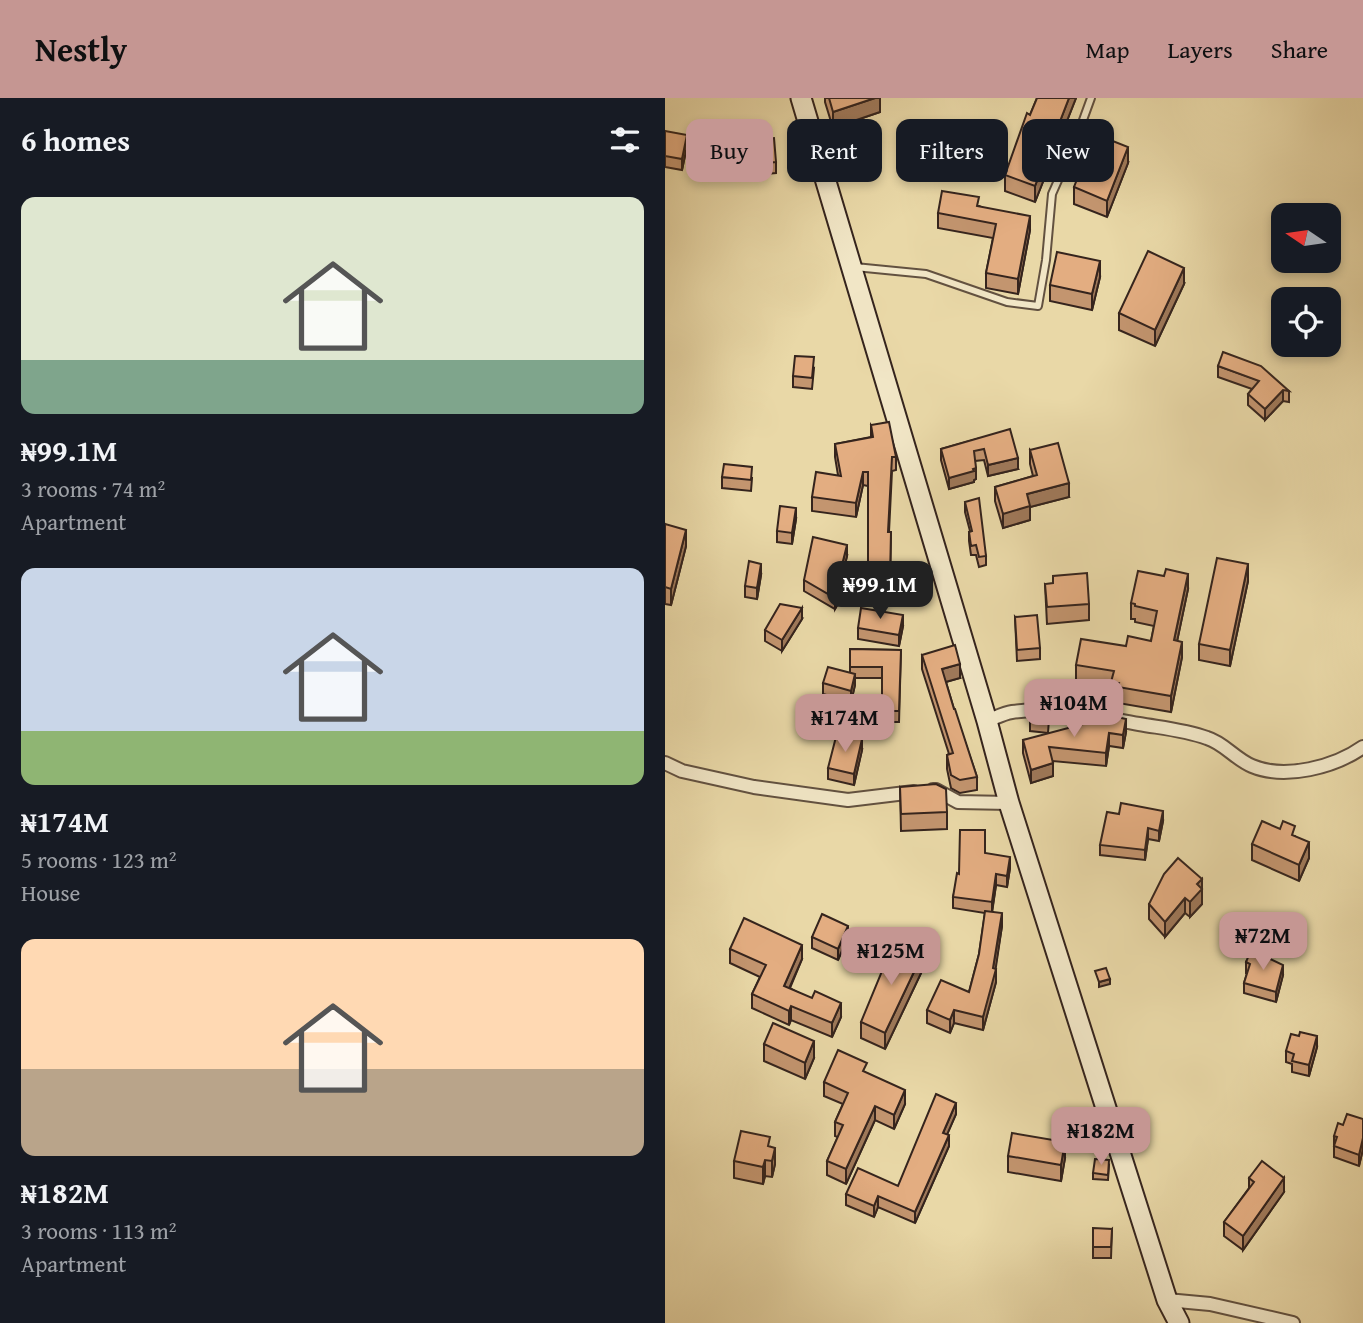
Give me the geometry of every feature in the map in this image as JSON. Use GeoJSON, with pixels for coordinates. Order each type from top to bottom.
{"type":"FeatureCollection","features":[{"type":"Feature","properties":{"kind":"street"},"geometry":{"type":"LineString","coordinates":[[801,98],[987,721],[1009,803],[1167,1300],[1179,1323]]}},
{"type":"Feature","properties":{"kind":"street"},"geometry":{"type":"LineString","coordinates":[[987,721],[1009,712],[1034,710],[1178,730],[1208,738],[1251,766],[1273,771],[1330,766],[1347,759],[1363,747]]}},
{"type":"Feature","properties":{"kind":"street"},"geometry":{"type":"LineString","coordinates":[[665,763],[682,771],[754,787],[848,800],[936,790],[958,802],[1009,803]]}},
{"type":"Feature","properties":{"kind":"street"},"geometry":{"type":"LineString","coordinates":[[1167,1300],[1210,1304],[1293,1323]]}},
{"type":"Feature","properties":{"kind":"lane"},"geometry":{"type":"LineString","coordinates":[[853,267],[926,274],[1007,302],[1038,306],[1046,260],[1052,194],[1091,98]]}},
{"type":"Feature","properties":{"kind":"building"},"geometry":{"type":"Polygon","coordinates":[[[829,98],[875,98],[833,112],[829,98]]]}},
{"type":"Feature","properties":{"kind":"building"},"geometry":{"type":"Polygon","coordinates":[[[1037,98],[1069,98],[1061,119],[1025,119],[1027,113],[1030,115],[1037,98]]]}},
{"type":"Feature","properties":{"kind":"building"},"geometry":{"type":"Polygon","coordinates":[[[1022,127],[1022,181],[1008,176],[1008,167],[1022,127]]]}},
{"type":"Feature","properties":{"kind":"building"},"geometry":{"type":"Polygon","coordinates":[[[665,131],[686,135],[682,159],[665,156],[665,131]]]}},
{"type":"Feature","properties":{"kind":"building"},"geometry":{"type":"Polygon","coordinates":[[[773,138],[776,162],[773,162],[773,138]]]}},
{"type":"Feature","properties":{"kind":"building"},"geometry":{"type":"Polygon","coordinates":[[[1114,141],[1128,147],[1107,201],[1074,187],[1076,182],[1114,182],[1114,141]]]}},
{"type":"Feature","properties":{"kind":"building"},"geometry":{"type":"Polygon","coordinates":[[[942,191],[979,197],[977,206],[1030,216],[1018,279],[986,273],[996,224],[938,213],[942,191]]]}},
{"type":"Feature","properties":{"kind":"building"},"geometry":{"type":"Polygon","coordinates":[[[1148,251],[1184,268],[1155,330],[1119,313],[1148,251]]]}},
{"type":"Feature","properties":{"kind":"building"},"geometry":{"type":"Polygon","coordinates":[[[1057,252],[1100,261],[1092,294],[1050,285],[1057,252]]]}},
{"type":"Feature","properties":{"kind":"building"},"geometry":{"type":"Polygon","coordinates":[[[1223,352],[1261,366],[1289,391],[1283,390],[1265,409],[1248,394],[1259,381],[1218,366],[1223,352]]]}},
{"type":"Feature","properties":{"kind":"building"},"geometry":{"type":"Polygon","coordinates":[[[795,356],[814,357],[812,378],[793,376],[795,356]]]}},
{"type":"Feature","properties":{"kind":"building"},"geometry":{"type":"Polygon","coordinates":[[[889,422],[896,457],[892,457],[888,532],[891,532],[890,577],[868,577],[868,472],[863,472],[856,503],[812,497],[816,472],[841,476],[835,444],[873,437],[871,425],[889,422]]]}},
{"type":"Feature","properties":{"kind":"building"},"geometry":{"type":"Polygon","coordinates":[[[1010,429],[1018,458],[988,465],[984,449],[974,451],[974,471],[949,478],[941,449],[1010,429]]]}},
{"type":"Feature","properties":{"kind":"building"},"geometry":{"type":"Polygon","coordinates":[[[1058,443],[1069,483],[1027,494],[1030,506],[1003,514],[995,487],[1037,475],[1030,450],[1058,443]]]}},
{"type":"Feature","properties":{"kind":"building"},"geometry":{"type":"Polygon","coordinates":[[[724,464],[752,467],[751,480],[722,477],[724,464]]]}},
{"type":"Feature","properties":{"kind":"building"},"geometry":{"type":"Polygon","coordinates":[[[979,498],[986,556],[979,557],[976,545],[971,546],[969,532],[972,531],[965,502],[979,498]]]}},
{"type":"Feature","properties":{"kind":"building"},"geometry":{"type":"Polygon","coordinates":[[[780,506],[796,508],[792,533],[777,531],[780,506]]]}},
{"type":"Feature","properties":{"kind":"building"},"geometry":{"type":"Polygon","coordinates":[[[665,524],[686,530],[671,589],[665,587],[665,524]]]}},
{"type":"Feature","properties":{"kind":"building"},"geometry":{"type":"Polygon","coordinates":[[[813,537],[847,545],[839,577],[845,580],[835,598],[804,580],[813,537]]]}},
{"type":"Feature","properties":{"kind":"building"},"geometry":{"type":"Polygon","coordinates":[[[1217,558],[1248,564],[1230,650],[1199,644],[1217,558]]]}},
{"type":"Feature","properties":{"kind":"building"},"geometry":{"type":"Polygon","coordinates":[[[749,561],[761,564],[757,588],[745,586],[749,561]]]}},
{"type":"Feature","properties":{"kind":"building"},"geometry":{"type":"Polygon","coordinates":[[[1166,569],[1188,574],[1174,640],[1182,642],[1171,696],[1118,687],[1119,683],[1111,682],[1114,671],[1076,665],[1081,639],[1126,646],[1128,636],[1151,641],[1157,611],[1131,603],[1138,571],[1164,576],[1166,569]]]}},
{"type":"Feature","properties":{"kind":"building"},"geometry":{"type":"Polygon","coordinates":[[[1087,573],[1089,604],[1047,607],[1045,584],[1053,583],[1053,576],[1087,573]]]}},
{"type":"Feature","properties":{"kind":"building"},"geometry":{"type":"Polygon","coordinates":[[[780,604],[802,608],[782,640],[765,630],[780,604]]]}},
{"type":"Feature","properties":{"kind":"building"},"geometry":{"type":"Polygon","coordinates":[[[861,608],[903,615],[899,635],[858,628],[861,608]]]}},
{"type":"Feature","properties":{"kind":"building"},"geometry":{"type":"Polygon","coordinates":[[[1037,615],[1040,648],[1017,650],[1015,617],[1037,615]]]}},
{"type":"Feature","properties":{"kind":"building"},"geometry":{"type":"Polygon","coordinates":[[[955,645],[960,664],[942,669],[977,777],[960,780],[951,775],[947,755],[953,753],[922,655],[955,645]]]}},
{"type":"Feature","properties":{"kind":"building"},"geometry":{"type":"Polygon","coordinates":[[[850,649],[901,650],[899,711],[882,711],[882,667],[850,667],[850,649]]]}},
{"type":"Feature","properties":{"kind":"building"},"geometry":{"type":"Polygon","coordinates":[[[828,667],[855,674],[851,691],[823,683],[828,667]]]}},
{"type":"Feature","properties":{"kind":"building"},"geometry":{"type":"Polygon","coordinates":[[[1031,708],[1049,708],[1048,722],[1030,720],[1031,708]]]}},
{"type":"Feature","properties":{"kind":"building"},"geometry":{"type":"Polygon","coordinates":[[[1093,713],[1126,719],[1123,735],[1109,733],[1106,753],[1049,747],[1053,763],[1031,770],[1023,740],[1091,722],[1093,713]]]}},
{"type":"Feature","properties":{"kind":"building"},"geometry":{"type":"Polygon","coordinates":[[[837,733],[862,739],[854,774],[828,768],[837,733]]]}},
{"type":"Feature","properties":{"kind":"building"},"geometry":{"type":"Polygon","coordinates":[[[936,784],[946,789],[947,812],[901,814],[900,787],[936,784]]]}},
{"type":"Feature","properties":{"kind":"building"},"geometry":{"type":"Polygon","coordinates":[[[1121,803],[1163,811],[1159,831],[1148,828],[1145,850],[1100,845],[1107,812],[1119,814],[1121,803]]]}},
{"type":"Feature","properties":{"kind":"building"},"geometry":{"type":"Polygon","coordinates":[[[1262,821],[1280,829],[1283,821],[1295,826],[1292,835],[1309,842],[1299,865],[1252,844],[1262,821]]]}},
{"type":"Feature","properties":{"kind":"building"},"geometry":{"type":"Polygon","coordinates":[[[960,830],[985,830],[985,853],[1010,857],[1007,876],[996,874],[992,902],[953,897],[957,873],[959,874],[960,830]]]}},
{"type":"Feature","properties":{"kind":"building"},"geometry":{"type":"Polygon","coordinates":[[[1178,858],[1202,879],[1197,884],[1202,889],[1190,902],[1185,898],[1165,922],[1149,904],[1164,874],[1178,858]]]}},
{"type":"Feature","properties":{"kind":"building"},"geometry":{"type":"Polygon","coordinates":[[[985,911],[1002,913],[993,968],[996,969],[983,1017],[954,1010],[950,1020],[927,1010],[941,980],[969,992],[979,954],[985,911]]]}},
{"type":"Feature","properties":{"kind":"building"},"geometry":{"type":"Polygon","coordinates":[[[822,914],[848,926],[838,949],[812,937],[822,914]]]}},
{"type":"Feature","properties":{"kind":"building"},"geometry":{"type":"Polygon","coordinates":[[[744,918],[802,945],[784,986],[812,998],[815,991],[841,1003],[832,1023],[791,1006],[789,1011],[752,994],[766,965],[730,949],[744,918]]]}},
{"type":"Feature","properties":{"kind":"building"},"geometry":{"type":"Polygon","coordinates":[[[894,942],[922,955],[885,1033],[861,1022],[894,942]]]}},
{"type":"Feature","properties":{"kind":"building"},"geometry":{"type":"Polygon","coordinates":[[[1251,950],[1283,965],[1276,992],[1244,983],[1250,964],[1246,962],[1251,950]]]}},
{"type":"Feature","properties":{"kind":"building"},"geometry":{"type":"Polygon","coordinates":[[[1106,968],[1110,979],[1099,982],[1095,971],[1106,968]]]}},
{"type":"Feature","properties":{"kind":"building"},"geometry":{"type":"Polygon","coordinates":[[[773,1023],[814,1041],[805,1063],[764,1044],[773,1023]]]}},
{"type":"Feature","properties":{"kind":"building"},"geometry":{"type":"Polygon","coordinates":[[[1300,1032],[1317,1036],[1309,1065],[1292,1061],[1294,1054],[1286,1051],[1291,1034],[1299,1036],[1300,1032]]]}},
{"type":"Feature","properties":{"kind":"building"},"geometry":{"type":"Polygon","coordinates":[[[838,1050],[867,1063],[863,1071],[905,1090],[894,1115],[875,1106],[846,1169],[827,1161],[843,1125],[835,1122],[848,1093],[824,1082],[838,1050]]]}},
{"type":"Feature","properties":{"kind":"building"},"geometry":{"type":"Polygon","coordinates":[[[936,1094],[956,1103],[943,1133],[949,1135],[915,1212],[878,1196],[874,1206],[846,1194],[858,1168],[898,1186],[936,1094]]]}},
{"type":"Feature","properties":{"kind":"building"},"geometry":{"type":"Polygon","coordinates":[[[1347,1114],[1363,1119],[1359,1155],[1334,1146],[1338,1123],[1343,1125],[1347,1114]]]}},
{"type":"Feature","properties":{"kind":"building"},"geometry":{"type":"Polygon","coordinates":[[[741,1131],[770,1137],[768,1146],[775,1148],[772,1161],[765,1160],[763,1167],[734,1161],[741,1131]]]}},
{"type":"Feature","properties":{"kind":"building"},"geometry":{"type":"Polygon","coordinates":[[[1012,1133],[1065,1142],[1061,1165],[1008,1156],[1012,1133]]]}},
{"type":"Feature","properties":{"kind":"building"},"geometry":{"type":"Polygon","coordinates":[[[1095,1159],[1109,1160],[1108,1175],[1093,1173],[1095,1159]]]}},
{"type":"Feature","properties":{"kind":"building"},"geometry":{"type":"Polygon","coordinates":[[[1262,1161],[1284,1178],[1243,1236],[1224,1222],[1254,1182],[1249,1178],[1262,1161]]]}},
{"type":"Feature","properties":{"kind":"building"},"geometry":{"type":"Polygon","coordinates":[[[1093,1228],[1112,1229],[1111,1247],[1093,1247],[1093,1228]]]}}]}
